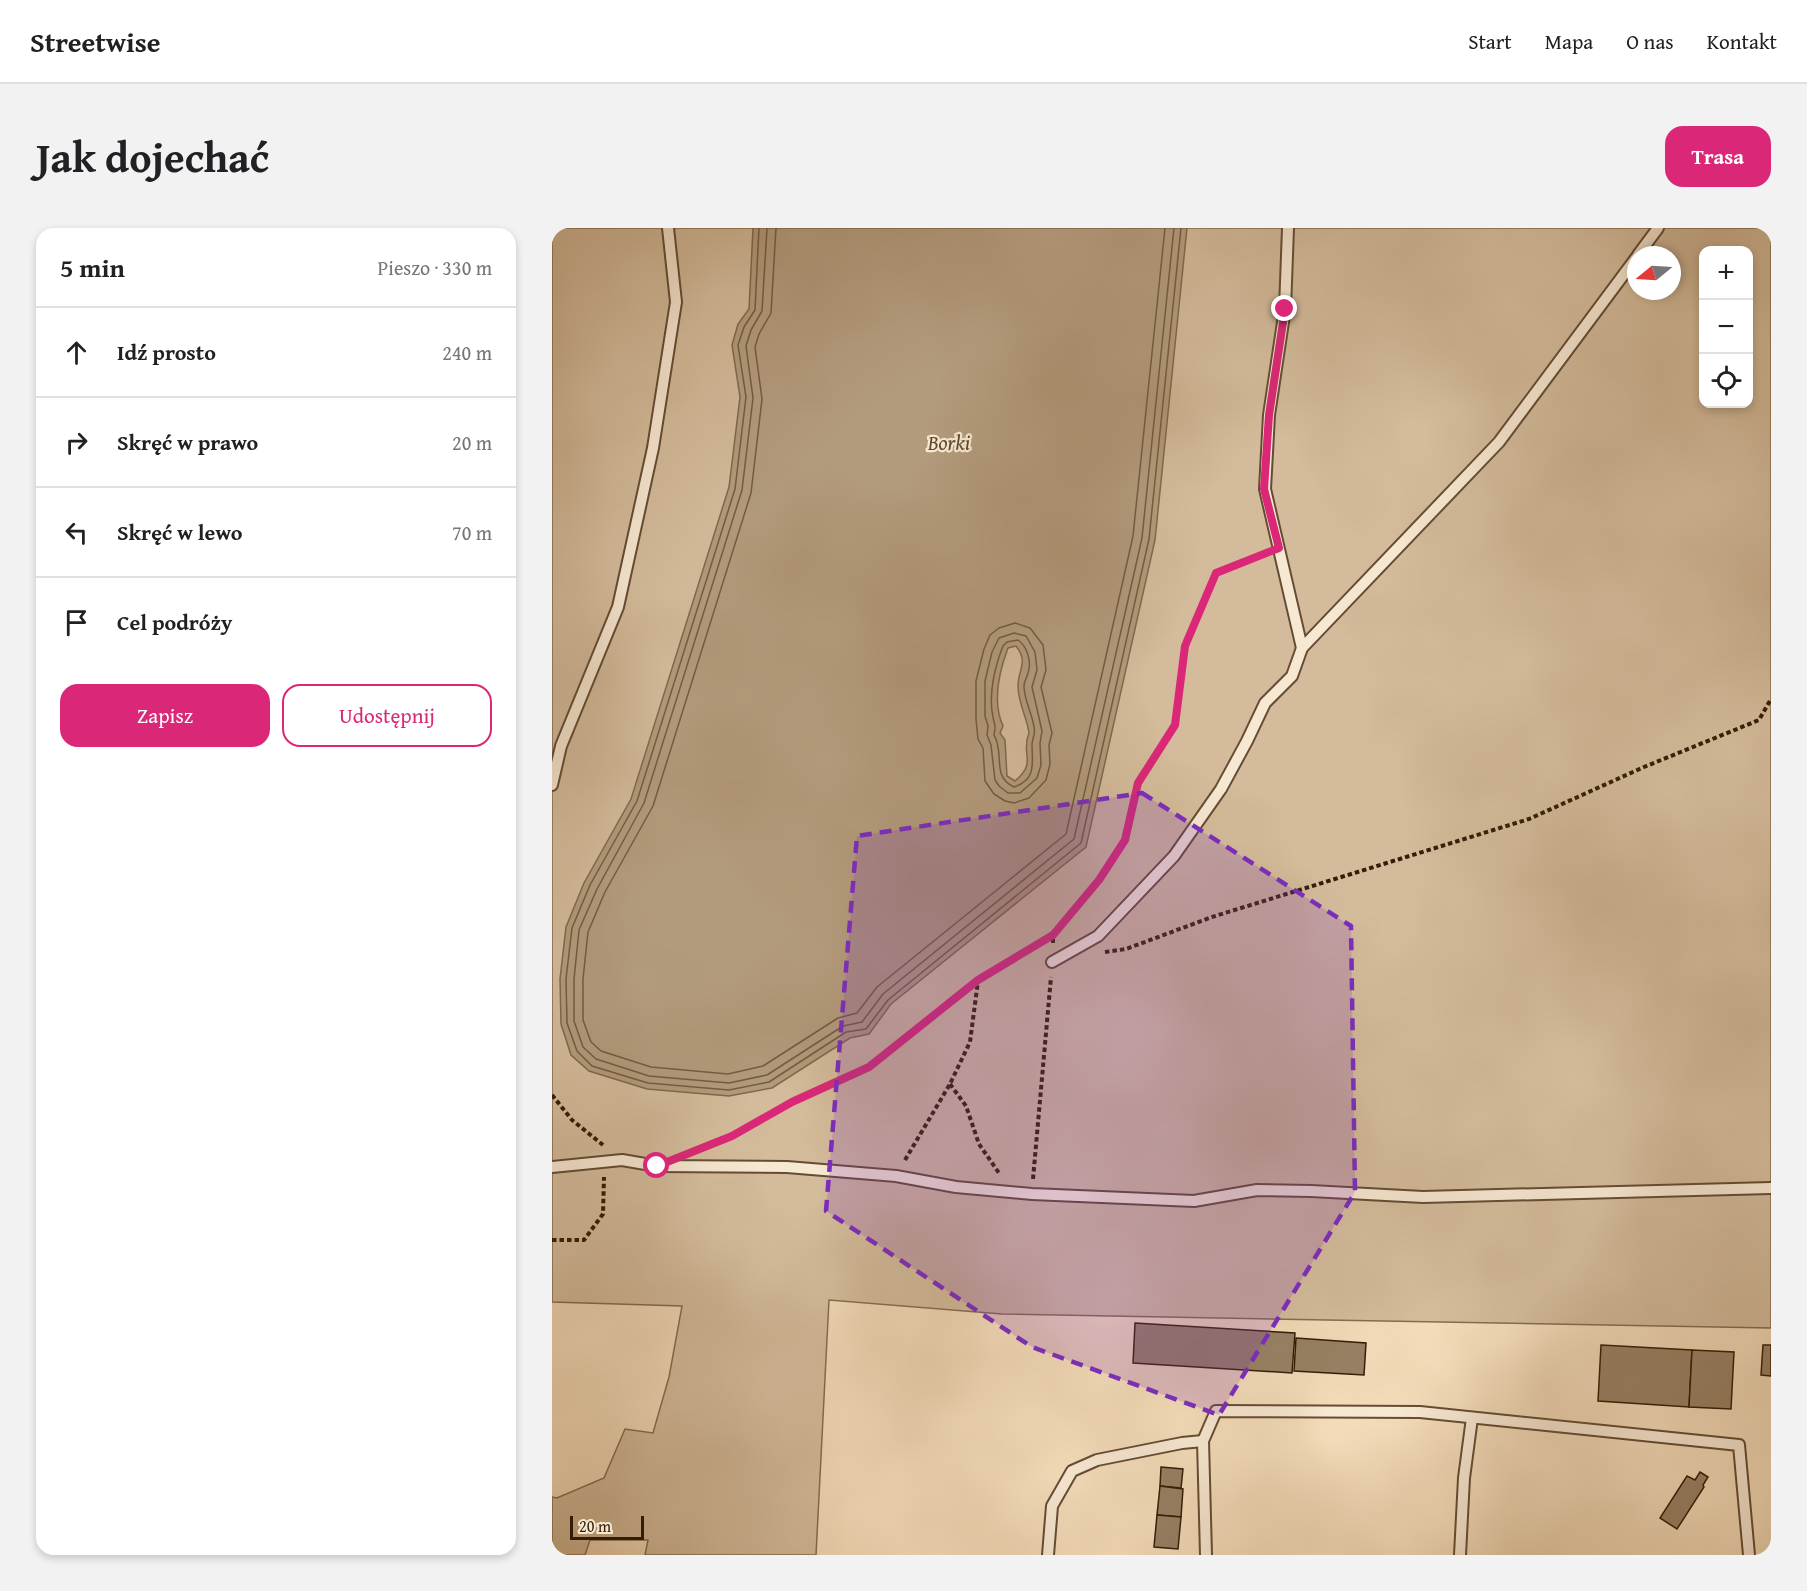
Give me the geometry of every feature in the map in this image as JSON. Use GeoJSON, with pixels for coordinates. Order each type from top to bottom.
{"type":"FeatureCollection","features":[{"type":"Feature","properties":{"kind":"lane"},"geometry":{"type":"LineString","coordinates":[[552,785],[561,746],[618,607],[653,448],[676,302],[668,228]]}},
{"type":"Feature","properties":{"kind":"lane"},"geometry":{"type":"LineString","coordinates":[[1288,228],[1285,309],[1269,415],[1264,489],[1302,648]]}},
{"type":"Feature","properties":{"kind":"lane"},"geometry":{"type":"LineString","coordinates":[[1644,246],[1658,228]]}},
{"type":"Feature","properties":{"kind":"lane"},"geometry":{"type":"LineString","coordinates":[[1052,962],[1098,936],[1174,856],[1221,789],[1265,703],[1292,676],[1302,648],[1499,442],[1627,269]]}},
{"type":"Feature","properties":{"kind":"lane"},"geometry":{"type":"LineString","coordinates":[[552,1167],[622,1160],[657,1166],[787,1167],[896,1176],[956,1188],[1032,1194],[1194,1201],[1257,1190],[1423,1197],[1771,1188]]}},
{"type":"Feature","properties":{"kind":"lane"},"geometry":{"type":"LineString","coordinates":[[1206,1555],[1203,1441],[1216,1411],[1420,1412],[1739,1445],[1749,1555]]}},
{"type":"Feature","properties":{"kind":"lane"},"geometry":{"type":"LineString","coordinates":[[1460,1555],[1464,1478],[1472,1418]]}},
{"type":"Feature","properties":{"kind":"lane"},"geometry":{"type":"LineString","coordinates":[[1048,1555],[1052,1506],[1072,1471],[1097,1460],[1203,1441]]}},
{"type":"Feature","properties":{"kind":"path"},"geometry":{"type":"LineString","coordinates":[[700,1149],[732,1136],[792,1102],[869,1067],[978,980],[1053,935],[1099,880],[1125,840],[1138,783],[1175,725],[1185,646],[1216,573],[1279,548]]}},
{"type":"Feature","properties":{"kind":"path"},"geometry":{"type":"LineString","coordinates":[[1094,954],[1126,949],[1212,917],[1530,819],[1644,767],[1759,720],[1771,699]]}},
{"type":"Feature","properties":{"kind":"path"},"geometry":{"type":"LineString","coordinates":[[1032,1194],[1053,935]]}},
{"type":"Feature","properties":{"kind":"path"},"geometry":{"type":"LineString","coordinates":[[896,1176],[950,1084],[970,1042],[978,980]]}},
{"type":"Feature","properties":{"kind":"path"},"geometry":{"type":"LineString","coordinates":[[950,1084],[966,1106],[979,1144],[1011,1191]]}},
{"type":"Feature","properties":{"kind":"path"},"geometry":{"type":"LineString","coordinates":[[552,1095],[572,1120],[622,1160]]}},
{"type":"Feature","properties":{"kind":"path"},"geometry":{"type":"LineString","coordinates":[[552,1240],[584,1240],[603,1214],[605,1161]]}},
{"type":"Feature","properties":{"kind":"highlighted area"},"geometry":{"type":"Polygon","coordinates":[[[1142,793],[1351,926],[1355,1192],[1219,1415],[1032,1347],[826,1211],[857,836],[1142,793]]]}},
{"type":"Feature","properties":{"kind":"shaded area"},"geometry":{"type":"Polygon","coordinates":[[[552,228],[1771,228],[1771,1328],[1002,1314],[829,1300],[816,1555],[645,1555],[648,1540],[590,1540],[585,1555],[552,1555],[552,1497],[557,1498],[604,1478],[625,1429],[653,1433],[669,1377],[682,1306],[552,1302],[552,228]]]}},
{"type":"Feature","properties":{"kind":"water","name":"Borki"},"geometry":{"type":"Polygon","coordinates":[[[753,228],[1187,228],[1155,540],[1086,847],[891,1004],[869,1034],[850,1038],[772,1088],[729,1096],[647,1089],[589,1071],[571,1055],[561,1024],[560,979],[566,927],[584,883],[631,799],[729,487],[740,397],[732,345],[738,324],[749,309],[753,228]],[[1016,646],[1008,648],[997,697],[1003,726],[1000,733],[1005,740],[1007,776],[1015,781],[1026,768],[1029,733],[1018,692],[1022,662],[1016,646]]]}},
{"type":"Feature","properties":{"kind":"building"},"geometry":{"type":"Polygon","coordinates":[[[1135,1323],[1295,1333],[1292,1373],[1133,1363],[1135,1323]]]}},
{"type":"Feature","properties":{"kind":"building"},"geometry":{"type":"Polygon","coordinates":[[[1296,1338],[1366,1343],[1364,1375],[1294,1371],[1296,1338]]]}},
{"type":"Feature","properties":{"kind":"building"},"geometry":{"type":"Polygon","coordinates":[[[1601,1345],[1692,1350],[1689,1407],[1598,1401],[1601,1345]]]}},
{"type":"Feature","properties":{"kind":"building"},"geometry":{"type":"Polygon","coordinates":[[[1763,1345],[1771,1345],[1771,1376],[1761,1375],[1763,1345]]]}},
{"type":"Feature","properties":{"kind":"building"},"geometry":{"type":"Polygon","coordinates":[[[1692,1350],[1734,1352],[1731,1409],[1689,1407],[1692,1350]]]}},
{"type":"Feature","properties":{"kind":"building"},"geometry":{"type":"Polygon","coordinates":[[[1161,1467],[1183,1469],[1181,1488],[1160,1486],[1161,1467]]]}},
{"type":"Feature","properties":{"kind":"building"},"geometry":{"type":"Polygon","coordinates":[[[1700,1472],[1708,1477],[1704,1487],[1677,1529],[1660,1518],[1687,1476],[1695,1480],[1700,1472]]]}},
{"type":"Feature","properties":{"kind":"building"},"geometry":{"type":"Polygon","coordinates":[[[1160,1486],[1183,1489],[1181,1517],[1157,1515],[1160,1486]]]}},
{"type":"Feature","properties":{"kind":"building"},"geometry":{"type":"Polygon","coordinates":[[[1157,1515],[1181,1517],[1178,1549],[1154,1547],[1157,1515]]]}},
{"type":"Feature","properties":{"kind":"route"},"geometry":{"type":"LineString","coordinates":[[657,1166],[732,1136],[792,1102],[869,1067],[978,980],[1053,935],[1099,880],[1125,840],[1138,783],[1175,725],[1185,646],[1216,573],[1279,548],[1264,489],[1269,415],[1285,309]]}}]}
